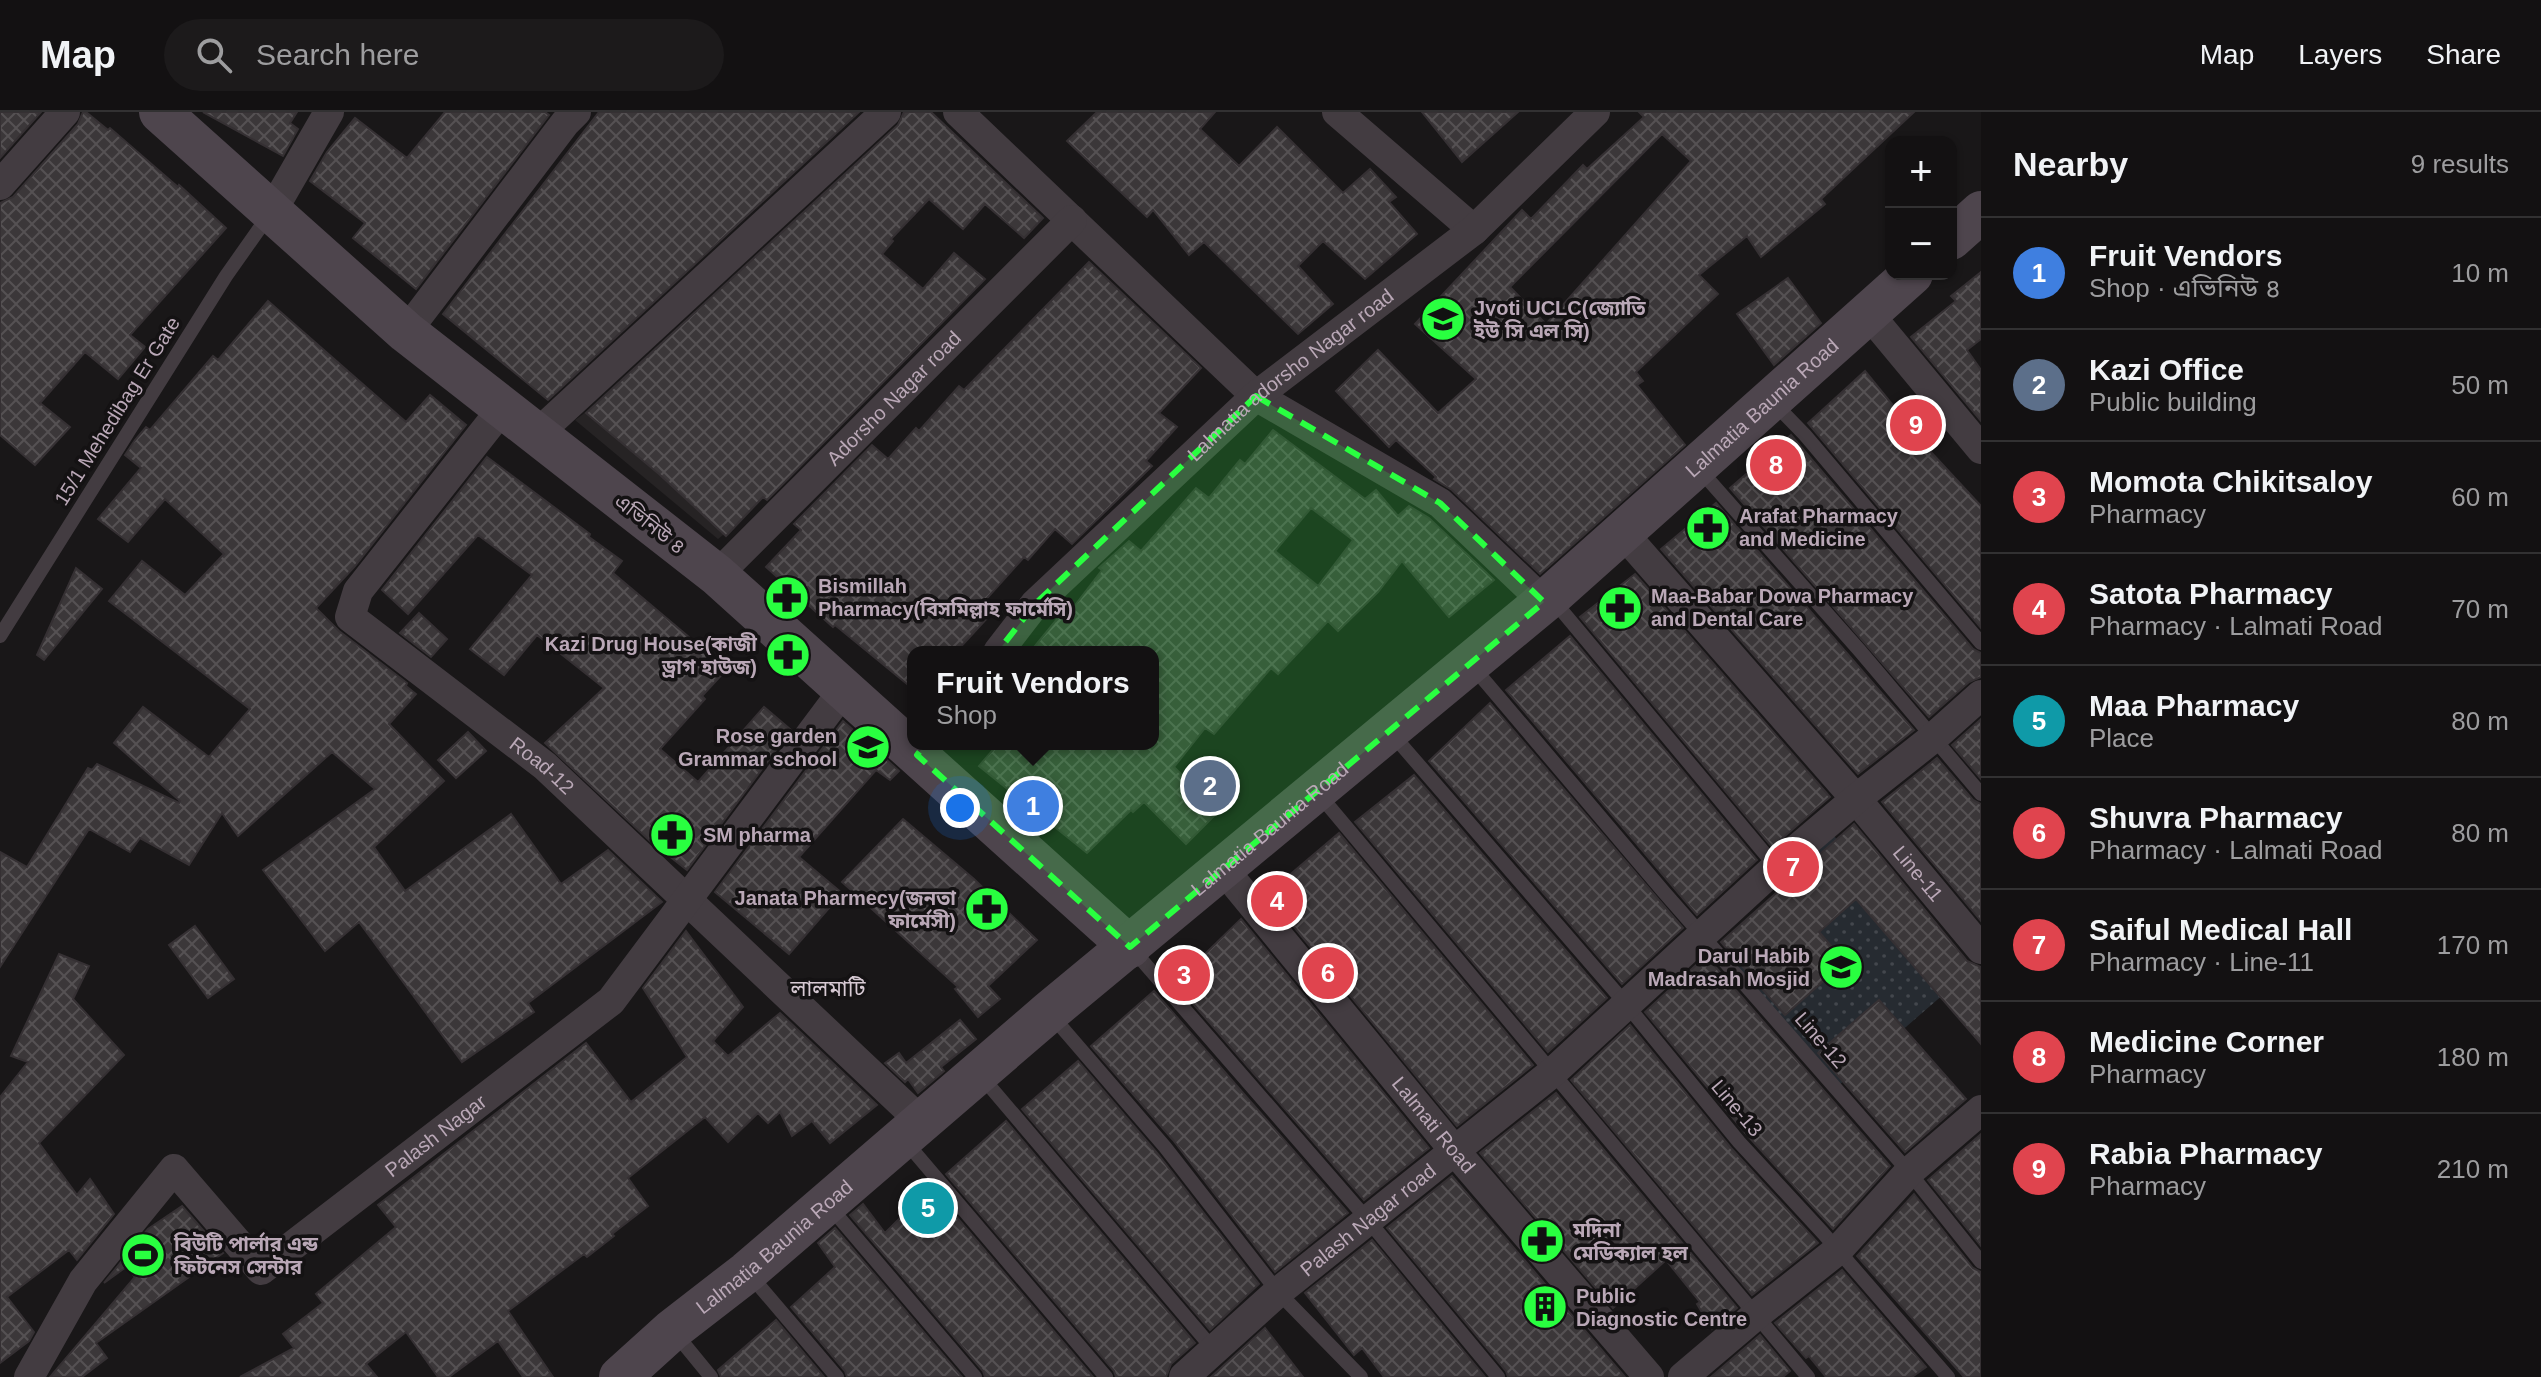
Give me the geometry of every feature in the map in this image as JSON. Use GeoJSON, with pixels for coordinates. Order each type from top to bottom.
{"type":"FeatureCollection","features":[{"type":"Feature","properties":{"kind":"street"},"geometry":{"type":"LineString","coordinates":[[0,185],[65,112]]}},
{"type":"Feature","properties":{"kind":"street","name":"এভিনিউ ৪"},"geometry":{"type":"LineString","coordinates":[[160,112],[406,332],[717,575],[843,691],[907,739]]}},
{"type":"Feature","properties":{"kind":"street"},"geometry":{"type":"LineString","coordinates":[[272,211],[329,112]]}},
{"type":"Feature","properties":{"kind":"street"},"geometry":{"type":"LineString","coordinates":[[406,332],[576,112]]}},
{"type":"Feature","properties":{"kind":"street"},"geometry":{"type":"LineString","coordinates":[[536,435],[886,112]]}},
{"type":"Feature","properties":{"kind":"street"},"geometry":{"type":"LineString","coordinates":[[958,112],[1256,396],[1440,503],[1547,599]]}},
{"type":"Feature","properties":{"kind":"street"},"geometry":{"type":"LineString","coordinates":[[1337,112],[1474,230]]}},
{"type":"Feature","properties":{"kind":"street","name":"Lalmatia adorsho Nagar road"},"geometry":{"type":"LineString","coordinates":[[1003,646],[1035,604],[1256,396],[1474,230],[1595,112]]}},
{"type":"Feature","properties":{"kind":"street"},"geometry":{"type":"LineString","coordinates":[[1957,234],[1981,212]]}},
{"type":"Feature","properties":{"kind":"street","name":"Adorsho Nagar road"},"geometry":{"type":"LineString","coordinates":[[717,575],[1072,220]]}},
{"type":"Feature","properties":{"kind":"street","name":"Lalmatia Baunia Road"},"geometry":{"type":"LineString","coordinates":[[620,1377],[826,1203],[906,1123],[978,1073],[1547,599],[1905,280]]}},
{"type":"Feature","properties":{"kind":"street"},"geometry":{"type":"LineString","coordinates":[[1868,313],[1981,449]]}},
{"type":"Feature","properties":{"kind":"street","name":"Road-12"},"geometry":{"type":"LineString","coordinates":[[502,409],[358,591],[350,617],[545,766],[686,898],[906,1123]]}},
{"type":"Feature","properties":{"kind":"street","name":"Line-11"},"geometry":{"type":"LineString","coordinates":[[1622,532],[1856,799],[1981,949]]}},
{"type":"Feature","properties":{"kind":"street","name":"Palash Nagar"},"geometry":{"type":"LineString","coordinates":[[29,1377],[83,1281],[174,1169],[261,1270],[611,1001],[843,691]]}},
{"type":"Feature","properties":{"kind":"street","name":"Palash Nagar road"},"geometry":{"type":"LineString","coordinates":[[1184,1377],[1278,1292],[1553,1072],[1776,867],[1981,695]]}},
{"type":"Feature","properties":{"kind":"street","name":"এভিনিউ ৪"},"geometry":{"type":"LineString","coordinates":[[922,750],[1130,947]]}},
{"type":"Feature","properties":{"kind":"street","name":"Lalmati Road"},"geometry":{"type":"LineString","coordinates":[[1224,870],[1454,1150],[1649,1377]]}},
{"type":"Feature","properties":{"kind":"street"},"geometry":{"type":"LineString","coordinates":[[1683,1377],[1756,1315],[1831,1242],[1981,1110]]}},
{"type":"Feature","properties":{"kind":"lane","name":"15/1 Mehedibag Er Gate"},"geometry":{"type":"LineString","coordinates":[[0,636],[226,276],[272,211]]}},
{"type":"Feature","properties":{"kind":"lane"},"geometry":{"type":"LineString","coordinates":[[1771,400],[1805,435],[1981,643]]}},
{"type":"Feature","properties":{"kind":"lane"},"geometry":{"type":"LineString","coordinates":[[1696,466],[1981,794]]}},
{"type":"Feature","properties":{"kind":"lane"},"geometry":{"type":"LineString","coordinates":[[1547,599],[1776,867]]}},
{"type":"Feature","properties":{"kind":"lane","name":"Line-12"},"geometry":{"type":"LineString","coordinates":[[1470,663],[1909,1172],[1981,1262]]}},
{"type":"Feature","properties":{"kind":"lane","name":"Line-13"},"geometry":{"type":"LineString","coordinates":[[1389,731],[1626,1004],[1739,1142],[1948,1377]]}},
{"type":"Feature","properties":{"kind":"lane"},"geometry":{"type":"LineString","coordinates":[[1317,791],[1808,1377]]}},
{"type":"Feature","properties":{"kind":"lane"},"geometry":{"type":"LineString","coordinates":[[1130,947],[1367,1219],[1498,1377]]}},
{"type":"Feature","properties":{"kind":"lane"},"geometry":{"type":"LineString","coordinates":[[1049,1012],[1165,1147],[1278,1292],[1361,1377]]}},
{"type":"Feature","properties":{"kind":"lane"},"geometry":{"type":"LineString","coordinates":[[978,1073],[1214,1350]]}},
{"type":"Feature","properties":{"kind":"lane"},"geometry":{"type":"LineString","coordinates":[[906,1123],[1106,1377]]}},
{"type":"Feature","properties":{"kind":"lane"},"geometry":{"type":"LineString","coordinates":[[826,1203],[975,1377]]}},
{"type":"Feature","properties":{"kind":"lane"},"geometry":{"type":"LineString","coordinates":[[747,1272],[837,1377]]}},
{"type":"Feature","properties":{"kind":"lane"},"geometry":{"type":"LineString","coordinates":[[672,1330],[711,1377]]}},
{"type":"Feature","properties":{"kind":"highlighted area"},"geometry":{"type":"Polygon","coordinates":[[[1256,396],[1440,503],[1544,602],[1130,947],[917,755],[1035,604],[1256,396]]]}},
{"type":"Feature","properties":{"kind":"shaded area"},"geometry":{"type":"Polygon","coordinates":[[[586,412],[728,531],[718,539],[575,420],[586,412]]]}},
{"type":"Feature","properties":{"kind":"shaded area","name":"Darul Habib Madrasah Mosjid"},"geometry":{"type":"Polygon","coordinates":[[[1827,828],[1960,980],[1838,1086],[1722,954],[1812,875],[1796,855],[1827,828]]]}},
{"type":"Feature","properties":{"kind":"building"},"geometry":{"type":"Polygon","coordinates":[[[0,112],[41,112],[0,158],[0,112]]]}},
{"type":"Feature","properties":{"kind":"building"},"geometry":{"type":"Polygon","coordinates":[[[83,112],[108,130],[110,128],[226,228],[130,335],[145,347],[118,379],[85,352],[40,403],[70,427],[35,465],[0,435],[0,203],[13,197],[78,124],[83,112]]]}},
{"type":"Feature","properties":{"kind":"building"},"geometry":{"type":"Polygon","coordinates":[[[203,112],[297,112],[290,123],[298,129],[283,156],[203,112]]]}},
{"type":"Feature","properties":{"kind":"building"},"geometry":{"type":"Polygon","coordinates":[[[445,112],[545,112],[549,115],[416,289],[353,238],[365,223],[310,181],[327,152],[355,118],[407,158],[445,112]]]}},
{"type":"Feature","properties":{"kind":"building"},"geometry":{"type":"Polygon","coordinates":[[[599,112],[859,112],[548,400],[443,314],[599,112]]]}},
{"type":"Feature","properties":{"kind":"building"},"geometry":{"type":"Polygon","coordinates":[[[904,112],[931,112],[1043,218],[1024,238],[985,204],[963,229],[929,199],[891,239],[893,241],[882,254],[923,289],[954,253],[985,279],[767,500],[763,497],[726,536],[586,413],[898,125],[904,112]]]}},
{"type":"Feature","properties":{"kind":"building"},"geometry":{"type":"Polygon","coordinates":[[[1097,112],[1215,112],[1200,129],[1239,166],[1277,127],[1343,193],[1370,169],[1396,197],[1389,202],[1417,234],[1365,279],[1323,241],[1298,266],[1333,304],[1298,334],[1204,242],[1189,255],[1153,210],[1147,217],[1067,141],[1097,112]]]}},
{"type":"Feature","properties":{"kind":"building"},"geometry":{"type":"Polygon","coordinates":[[[1422,112],[1518,112],[1462,162],[1422,112]]]}},
{"type":"Feature","properties":{"kind":"building"},"geometry":{"type":"Polygon","coordinates":[[[1639,112],[1914,112],[1821,199],[1825,204],[1761,257],[1747,236],[1699,275],[1718,294],[1636,372],[1643,381],[1637,385],[1685,445],[1540,574],[1452,490],[1434,479],[1436,477],[1396,440],[1389,447],[1336,391],[1378,350],[1438,413],[1476,379],[1415,324],[1522,210],[1531,219],[1583,165],[1587,169],[1644,117],[1639,112]],[[1662,134],[1510,287],[1546,324],[1691,161],[1662,134]]]}},
{"type":"Feature","properties":{"kind":"building"},"geometry":{"type":"Polygon","coordinates":[[[1089,262],[1201,368],[1159,413],[1177,427],[1146,461],[1152,466],[1072,544],[1055,529],[1028,560],[1024,557],[980,606],[990,615],[962,646],[907,646],[907,684],[835,625],[833,627],[766,567],[801,530],[794,524],[872,445],[888,459],[916,428],[919,431],[959,386],[964,390],[1089,262]]]}},
{"type":"Feature","properties":{"kind":"building"},"geometry":{"type":"Polygon","coordinates":[[[1981,272],[1981,339],[1967,350],[1981,370],[1981,421],[1911,337],[1956,301],[1951,296],[1981,272]]]}},
{"type":"Feature","properties":{"kind":"building"},"geometry":{"type":"Polygon","coordinates":[[[1788,278],[1821,323],[1774,365],[1737,314],[1788,278]]]}},
{"type":"Feature","properties":{"kind":"building"},"geometry":{"type":"Polygon","coordinates":[[[268,301],[406,422],[430,395],[466,425],[355,566],[316,608],[339,631],[407,683],[406,686],[416,694],[389,724],[444,781],[374,847],[405,891],[511,814],[561,884],[608,850],[662,902],[528,1003],[534,1012],[462,1062],[359,922],[325,951],[263,870],[375,789],[332,752],[238,836],[222,813],[189,865],[140,838],[130,852],[89,829],[0,967],[0,852],[27,867],[88,768],[92,770],[97,764],[179,803],[114,743],[143,707],[209,757],[250,709],[109,601],[142,561],[185,595],[224,554],[165,499],[128,542],[98,519],[141,468],[125,455],[135,440],[146,427],[150,430],[213,356],[218,360],[268,301]]]}},
{"type":"Feature","properties":{"kind":"building"},"geometry":{"type":"Polygon","coordinates":[[[1865,371],[1930,451],[1981,506],[1981,628],[1808,423],[1865,371]]]}},
{"type":"Feature","properties":{"kind":"building"},"geometry":{"type":"Polygon","coordinates":[[[1273,430],[1365,499],[1376,490],[1398,516],[1409,506],[1429,518],[1494,580],[1449,617],[1402,561],[1378,592],[1338,631],[1328,621],[1278,674],[1271,668],[1214,734],[1205,728],[1174,767],[1219,811],[1186,844],[1144,802],[1133,812],[1131,810],[1087,853],[979,766],[993,750],[1159,750],[1159,646],[1035,646],[1062,613],[1066,617],[1102,570],[1099,568],[1129,541],[1141,551],[1196,488],[1209,498],[1240,460],[1245,464],[1273,430]],[[1311,508],[1275,551],[1318,586],[1353,540],[1311,508]]]}},
{"type":"Feature","properties":{"kind":"building"},"geometry":{"type":"Polygon","coordinates":[[[1791,435],[1973,649],[1981,653],[1981,677],[1969,682],[1929,717],[1730,488],[1791,435]]]}},
{"type":"Feature","properties":{"kind":"building"},"geometry":{"type":"Polygon","coordinates":[[[487,457],[622,561],[613,573],[727,669],[660,749],[698,782],[764,707],[791,730],[687,870],[649,840],[545,743],[604,688],[537,635],[504,675],[470,649],[532,575],[478,535],[408,614],[382,590],[487,457]]]}},
{"type":"Feature","properties":{"kind":"building"},"geometry":{"type":"Polygon","coordinates":[[[1716,503],[1914,730],[1858,774],[1661,549],[1716,503]]]}},
{"type":"Feature","properties":{"kind":"building"},"geometry":{"type":"Polygon","coordinates":[[[76,568],[102,589],[44,660],[37,655],[76,568]]]}},
{"type":"Feature","properties":{"kind":"building"},"geometry":{"type":"Polygon","coordinates":[[[1635,574],[1830,797],[1772,847],[1580,617],[1635,574]]]}},
{"type":"Feature","properties":{"kind":"building"},"geometry":{"type":"Polygon","coordinates":[[[419,613],[447,639],[431,657],[400,633],[419,613]]]}},
{"type":"Feature","properties":{"kind":"building"},"geometry":{"type":"Polygon","coordinates":[[[1570,636],[1757,860],[1697,915],[1506,690],[1570,636]]]}},
{"type":"Feature","properties":{"kind":"building"},"geometry":{"type":"Polygon","coordinates":[[[1490,703],[1683,928],[1622,984],[1429,761],[1490,703]]]}},
{"type":"Feature","properties":{"kind":"building"},"geometry":{"type":"Polygon","coordinates":[[[1981,719],[1981,779],[1952,745],[1981,719]]]}},
{"type":"Feature","properties":{"kind":"building"},"geometry":{"type":"Polygon","coordinates":[[[843,721],[899,771],[890,780],[876,770],[799,857],[842,893],[789,954],[715,892],[843,721]]]}},
{"type":"Feature","properties":{"kind":"building"},"geometry":{"type":"Polygon","coordinates":[[[468,732],[486,751],[456,778],[438,760],[468,732]]]}},
{"type":"Feature","properties":{"kind":"building"},"geometry":{"type":"Polygon","coordinates":[[[1937,758],[1973,800],[1981,804],[1981,921],[1882,802],[1937,758]]]}},
{"type":"Feature","properties":{"kind":"building"},"geometry":{"type":"Polygon","coordinates":[[[1414,775],[1607,998],[1548,1052],[1355,822],[1414,775]]]}},
{"type":"Feature","properties":{"kind":"building"},"geometry":{"type":"Polygon","coordinates":[[[903,819],[974,879],[1037,940],[988,986],[1000,999],[978,1017],[955,989],[958,987],[842,882],[903,819]]]}},
{"type":"Feature","properties":{"kind":"building"},"geometry":{"type":"Polygon","coordinates":[[[1854,824],[1967,961],[1981,967],[1981,1044],[1856,899],[1819,932],[1845,962],[1785,1015],[1721,942],[1854,824]]]}},
{"type":"Feature","properties":{"kind":"building"},"geometry":{"type":"Polygon","coordinates":[[[1339,833],[1533,1065],[1457,1126],[1267,894],[1339,833]]]}},
{"type":"Feature","properties":{"kind":"building"},"geometry":{"type":"Polygon","coordinates":[[[1241,919],[1429,1148],[1364,1200],[1175,983],[1241,919]]]}},
{"type":"Feature","properties":{"kind":"building"},"geometry":{"type":"Polygon","coordinates":[[[195,926],[234,979],[208,998],[169,945],[195,926]]]}},
{"type":"Feature","properties":{"kind":"building"},"geometry":{"type":"Polygon","coordinates":[[[686,931],[743,1007],[713,1041],[728,1056],[780,1013],[877,1105],[830,1143],[812,1121],[792,1136],[780,1112],[768,1123],[758,1113],[728,1142],[705,1117],[628,1178],[648,1206],[587,1257],[584,1254],[508,1311],[553,1377],[523,1377],[498,1341],[449,1377],[438,1377],[406,1332],[366,1364],[377,1377],[240,1377],[294,1348],[283,1334],[323,1303],[316,1294],[396,1227],[378,1205],[586,1043],[631,1102],[687,1057],[643,988],[686,931]]]}},
{"type":"Feature","properties":{"kind":"building"},"geometry":{"type":"Polygon","coordinates":[[[59,954],[89,966],[73,999],[124,1055],[39,1143],[77,1195],[90,1179],[114,1214],[77,1260],[69,1250],[7,1297],[34,1332],[29,1341],[0,1363],[0,1097],[28,1062],[11,1056],[59,954]]]}},
{"type":"Feature","properties":{"kind":"building"},"geometry":{"type":"Polygon","coordinates":[[[1706,956],[1890,1166],[1833,1229],[1747,1135],[1645,1012],[1706,956]]]}},
{"type":"Feature","properties":{"kind":"building"},"geometry":{"type":"Polygon","coordinates":[[[1154,991],[1348,1213],[1275,1272],[1173,1140],[1091,1046],[1154,991]]]}},
{"type":"Feature","properties":{"kind":"building"},"geometry":{"type":"Polygon","coordinates":[[[1879,1000],[1966,1099],[1905,1152],[1818,1053],[1879,1000]]]}},
{"type":"Feature","properties":{"kind":"building"},"geometry":{"type":"Polygon","coordinates":[[[960,1020],[976,1039],[941,1067],[944,1071],[918,1093],[908,1079],[905,1082],[885,1063],[899,1053],[906,1063],[960,1020]]]}},
{"type":"Feature","properties":{"kind":"building"},"geometry":{"type":"Polygon","coordinates":[[[1630,1025],[1731,1148],[1818,1243],[1752,1295],[1571,1080],[1630,1025]]]}},
{"type":"Feature","properties":{"kind":"building"},"geometry":{"type":"Polygon","coordinates":[[[1078,1061],[1157,1153],[1259,1284],[1210,1330],[1022,1109],[1078,1061]]]}},
{"type":"Feature","properties":{"kind":"building"},"geometry":{"type":"Polygon","coordinates":[[[1556,1093],[1737,1308],[1712,1329],[1697,1304],[1700,1302],[1666,1260],[1613,1308],[1480,1153],[1556,1093]]]}},
{"type":"Feature","properties":{"kind":"building"},"geometry":{"type":"Polygon","coordinates":[[[1006,1121],[1195,1343],[1171,1364],[1166,1377],[1116,1377],[946,1174],[1006,1121]]]}},
{"type":"Feature","properties":{"kind":"building"},"geometry":{"type":"Polygon","coordinates":[[[1981,1134],[1981,1246],[1928,1180],[1981,1134]]]}},
{"type":"Feature","properties":{"kind":"building"},"geometry":{"type":"Polygon","coordinates":[[[1452,1176],[1625,1377],[1508,1377],[1387,1228],[1452,1176]]]}},
{"type":"Feature","properties":{"kind":"building"},"geometry":{"type":"Polygon","coordinates":[[[931,1187],[1093,1377],[985,1377],[850,1215],[863,1204],[885,1233],[931,1187]]]}},
{"type":"Feature","properties":{"kind":"building"},"geometry":{"type":"Polygon","coordinates":[[[1914,1194],[1973,1268],[1981,1272],[1981,1377],[1964,1377],[1857,1256],[1914,1194]]]}},
{"type":"Feature","properties":{"kind":"building"},"geometry":{"type":"Polygon","coordinates":[[[182,1206],[223,1253],[96,1343],[107,1358],[82,1377],[50,1377],[135,1277],[126,1267],[104,1283],[148,1229],[182,1206]]]}},
{"type":"Feature","properties":{"kind":"building"},"geometry":{"type":"Polygon","coordinates":[[[835,1228],[962,1377],[847,1377],[791,1307],[835,1267],[818,1243],[835,1228]]]}},
{"type":"Feature","properties":{"kind":"building"},"geometry":{"type":"Polygon","coordinates":[[[1372,1240],[1485,1377],[1384,1377],[1362,1348],[1354,1355],[1305,1293],[1372,1240]]]}},
{"type":"Feature","properties":{"kind":"building"},"geometry":{"type":"Polygon","coordinates":[[[1842,1270],[1926,1367],[1912,1377],[1826,1377],[1775,1323],[1842,1270]]]}},
{"type":"Feature","properties":{"kind":"building"},"geometry":{"type":"Polygon","coordinates":[[[776,1320],[824,1377],[721,1377],[718,1370],[776,1320]]]}},
{"type":"Feature","properties":{"kind":"building"},"geometry":{"type":"Polygon","coordinates":[[[1265,1328],[1303,1377],[1211,1377],[1265,1328]]]}},
{"type":"Feature","properties":{"kind":"building"},"geometry":{"type":"Polygon","coordinates":[[[1760,1335],[1790,1371],[1783,1377],[1711,1377],[1760,1335]]]}},
{"type":"Feature","properties":{"kind":"place","name":"Jyoti UCLC(জ্যোতি ইউ সি এল সি)"},"geometry":{"type":"Point","coordinates":[1443,319]}},
{"type":"Feature","properties":{"kind":"place","name":"Rabia Pharmacy"},"geometry":{"type":"Point","coordinates":[1916,425]}},
{"type":"Feature","properties":{"kind":"place","name":"Medicine Corner"},"geometry":{"type":"Point","coordinates":[1776,465]}},
{"type":"Feature","properties":{"kind":"place","name":"Arafat Pharmacy and Medicine"},"geometry":{"type":"Point","coordinates":[1708,528]}},
{"type":"Feature","properties":{"kind":"place","name":"Bismillah Pharmacy(বিসমিল্লাহ ফার্মেসি)"},"geometry":{"type":"Point","coordinates":[787,598]}},
{"type":"Feature","properties":{"kind":"place","name":"Maa-Babar Dowa Pharmacy and Dental Care"},"geometry":{"type":"Point","coordinates":[1620,608]}},
{"type":"Feature","properties":{"kind":"place","name":"Kazi Drug House(কাজী ড্রাগ হাউজ)"},"geometry":{"type":"Point","coordinates":[788,655]}},
{"type":"Feature","properties":{"kind":"place","name":"Rose garden Grammar school"},"geometry":{"type":"Point","coordinates":[868,747]}},
{"type":"Feature","properties":{"kind":"place","name":"Kazi Office"},"geometry":{"type":"Point","coordinates":[1210,786]}},
{"type":"Feature","properties":{"kind":"place","name":"Fruit Vendors"},"geometry":{"type":"Point","coordinates":[1033,806]}},
{"type":"Feature","properties":{"kind":"place","name":"SM pharma"},"geometry":{"type":"Point","coordinates":[672,835]}},
{"type":"Feature","properties":{"kind":"place","name":"Saiful Medical Hall"},"geometry":{"type":"Point","coordinates":[1793,867]}},
{"type":"Feature","properties":{"kind":"place","name":"Satota Pharmacy"},"geometry":{"type":"Point","coordinates":[1277,901]}},
{"type":"Feature","properties":{"kind":"place","name":"Janata Pharmecy(জনতা ফার্মেসী)"},"geometry":{"type":"Point","coordinates":[987,909]}},
{"type":"Feature","properties":{"kind":"place","name":"Darul Habib Madrasah Mosjid"},"geometry":{"type":"Point","coordinates":[1841,967]}},
{"type":"Feature","properties":{"kind":"place","name":"Shuvra Pharmacy"},"geometry":{"type":"Point","coordinates":[1328,973]}},
{"type":"Feature","properties":{"kind":"place","name":"Momota Chikitsaloy"},"geometry":{"type":"Point","coordinates":[1184,975]}},
{"type":"Feature","properties":{"kind":"place","name":"Maa Pharmacy"},"geometry":{"type":"Point","coordinates":[928,1208]}},
{"type":"Feature","properties":{"kind":"place","name":"মদিনা মেডিক্যাল হল"},"geometry":{"type":"Point","coordinates":[1542,1241]}},
{"type":"Feature","properties":{"kind":"place","name":"বিউটি পার্লার এন্ড ফিটনেস সেন্টার"},"geometry":{"type":"Point","coordinates":[143,1255]}},
{"type":"Feature","properties":{"kind":"place","name":"Public Diagnostic Centre"},"geometry":{"type":"Point","coordinates":[1545,1307]}},
{"type":"Feature","properties":{"kind":"district","name":"লালমাটি"},"geometry":{"type":"Point","coordinates":[828,988]}}]}
